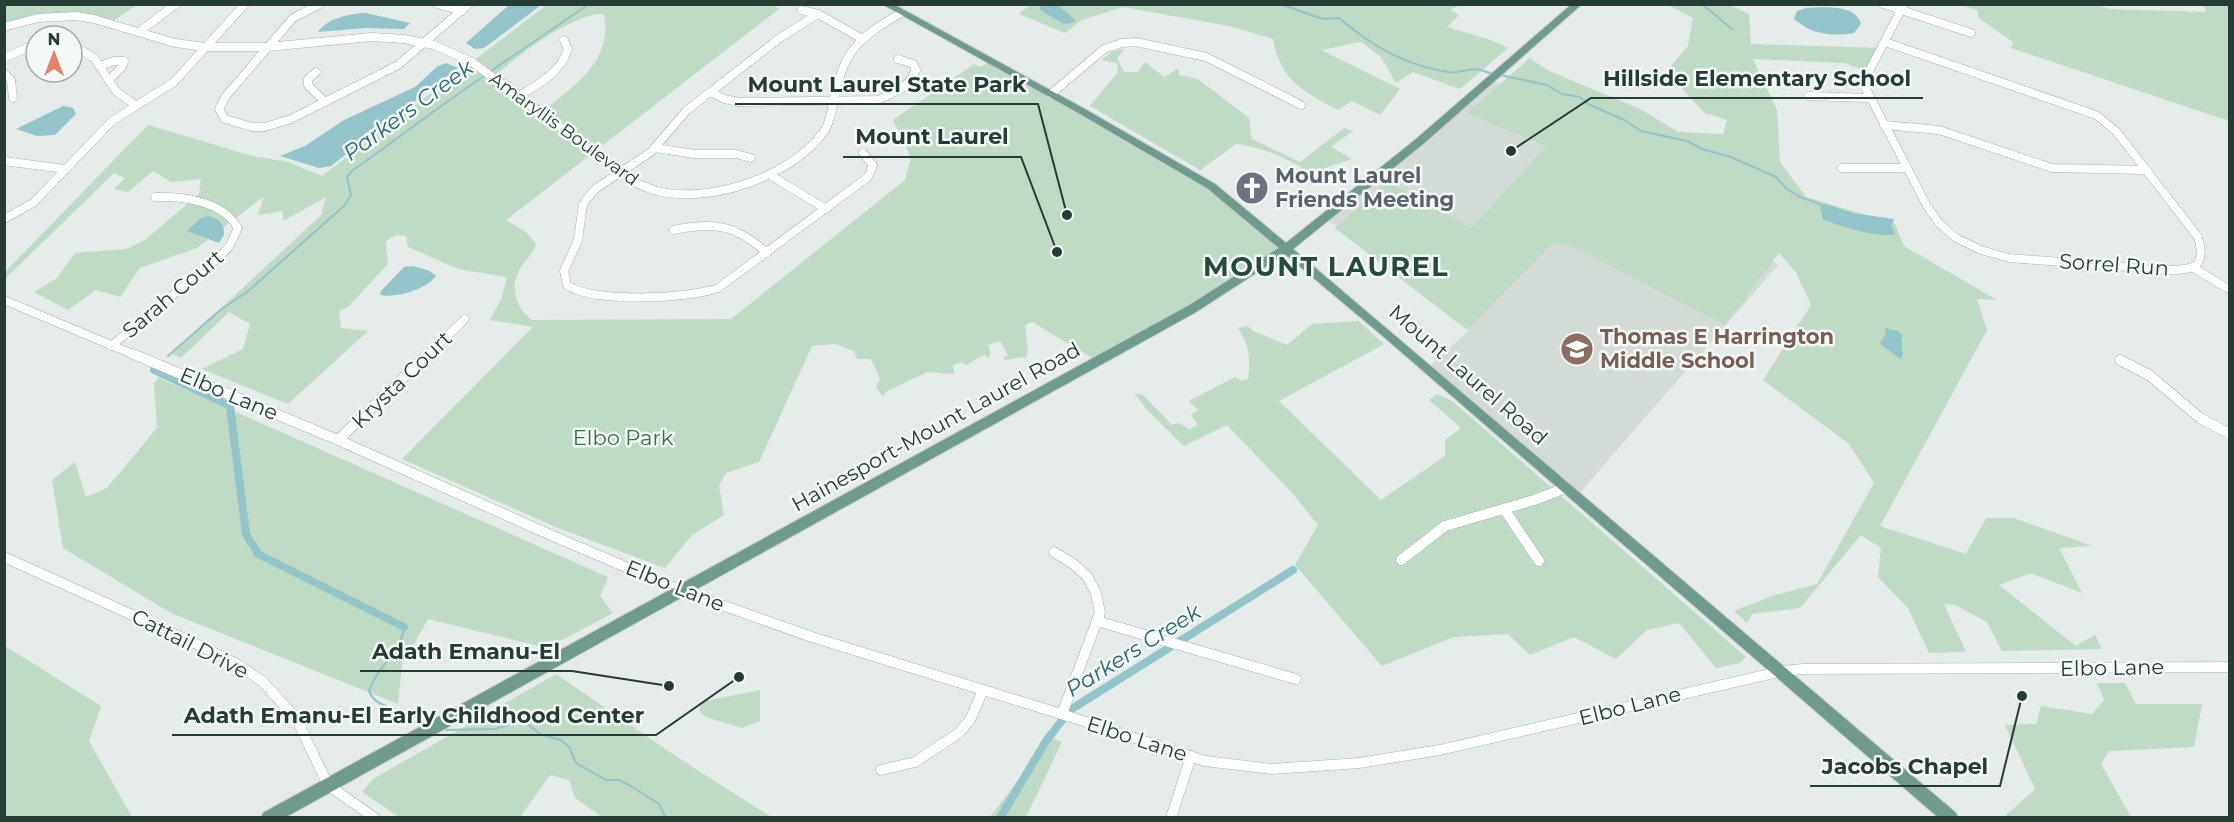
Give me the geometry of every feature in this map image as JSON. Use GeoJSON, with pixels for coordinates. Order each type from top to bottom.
{"type":"FeatureCollection","features":[{"type":"Feature","properties":{"kind":"main road","name":"Mount Laurel Road"},"geometry":{"type":"LineString","coordinates":[[886,4],[1206,182],[1288,249],[1783,671],[1944,815]]}},
{"type":"Feature","properties":{"kind":"main road","name":"Hainesport-Mount Laurel Road"},"geometry":{"type":"LineString","coordinates":[[268,818],[1150,333],[1288,249],[1419,142],[1578,4]]}},
{"type":"Feature","properties":{"kind":"street"},"geometry":{"type":"LineString","coordinates":[[139,32],[176,4]]}},
{"type":"Feature","properties":{"kind":"street"},"geometry":{"type":"LineString","coordinates":[[4,219],[21,212],[33,203],[112,121],[169,86],[232,15],[245,4]]}},
{"type":"Feature","properties":{"kind":"street"},"geometry":{"type":"LineString","coordinates":[[320,4],[296,15],[222,101],[219,109],[225,119],[244,127],[266,128],[290,120],[388,71],[470,4]]}},
{"type":"Feature","properties":{"kind":"street"},"geometry":{"type":"LineString","coordinates":[[437,4],[462,11]]}},
{"type":"Feature","properties":{"kind":"street"},"geometry":{"type":"LineString","coordinates":[[1883,4],[1903,8],[1971,33]]}},
{"type":"Feature","properties":{"kind":"street"},"geometry":{"type":"LineString","coordinates":[[1809,96],[1869,98],[1864,81],[1903,8]]}},
{"type":"Feature","properties":{"kind":"street"},"geometry":{"type":"LineString","coordinates":[[801,10],[818,14],[861,38]]}},
{"type":"Feature","properties":{"kind":"street","name":"Amaryllis Boulevard"},"geometry":{"type":"LineString","coordinates":[[4,27],[38,18],[76,16],[175,43],[205,47],[268,47],[371,37],[425,43],[466,58],[622,173],[650,189],[683,193],[739,186],[770,176],[803,153],[821,135],[829,123],[843,61],[861,38],[901,12]]}},
{"type":"Feature","properties":{"kind":"street"},"geometry":{"type":"LineString","coordinates":[[818,14],[781,37],[677,119],[655,148],[622,173],[595,189],[583,204],[578,240],[564,271],[567,285],[575,291],[594,296],[682,296],[705,293],[724,285],[871,173],[873,165],[863,153]]}},
{"type":"Feature","properties":{"kind":"street"},"geometry":{"type":"LineString","coordinates":[[519,96],[540,82],[564,60],[568,49],[564,40]]}},
{"type":"Feature","properties":{"kind":"street"},"geometry":{"type":"LineString","coordinates":[[1051,94],[1104,49],[1122,43],[1136,42],[1206,57],[1301,105]]}},
{"type":"Feature","properties":{"kind":"street","name":"Sorrel Run"},"geometry":{"type":"LineString","coordinates":[[1869,98],[1938,222],[1956,238],[1981,250],[2017,259],[2166,270],[2192,267],[2202,258],[2201,242],[2116,130],[2096,116],[1885,42]]}},
{"type":"Feature","properties":{"kind":"street"},"geometry":{"type":"LineString","coordinates":[[4,58],[24,49]]}},
{"type":"Feature","properties":{"kind":"street"},"geometry":{"type":"LineString","coordinates":[[84,50],[100,66],[119,93],[135,105]]}},
{"type":"Feature","properties":{"kind":"street"},"geometry":{"type":"LineString","coordinates":[[711,92],[736,102],[878,100],[898,90],[912,78],[916,70],[912,64],[898,59]]}},
{"type":"Feature","properties":{"kind":"street"},"geometry":{"type":"LineString","coordinates":[[100,66],[118,60],[125,62],[109,81]]}},
{"type":"Feature","properties":{"kind":"street"},"geometry":{"type":"LineString","coordinates":[[315,72],[309,79],[308,86],[325,102]]}},
{"type":"Feature","properties":{"kind":"street"},"geometry":{"type":"LineString","coordinates":[[4,73],[11,80],[13,98]]}},
{"type":"Feature","properties":{"kind":"street"},"geometry":{"type":"LineString","coordinates":[[1884,125],[1939,129],[2052,168],[2147,170]]}},
{"type":"Feature","properties":{"kind":"street"},"geometry":{"type":"LineString","coordinates":[[655,148],[695,154],[736,154],[751,158]]}},
{"type":"Feature","properties":{"kind":"street"},"geometry":{"type":"LineString","coordinates":[[4,161],[65,169]]}},
{"type":"Feature","properties":{"kind":"street"},"geometry":{"type":"LineString","coordinates":[[1842,168],[1906,168]]}},
{"type":"Feature","properties":{"kind":"street"},"geometry":{"type":"LineString","coordinates":[[770,176],[826,209]]}},
{"type":"Feature","properties":{"kind":"street","name":"Sarah Court"},"geometry":{"type":"LineString","coordinates":[[111,346],[220,256],[229,247],[238,228],[229,213],[176,195],[155,197]]}},
{"type":"Feature","properties":{"kind":"street"},"geometry":{"type":"LineString","coordinates":[[673,230],[706,224],[724,226],[752,239],[766,253]]}},
{"type":"Feature","properties":{"kind":"street"},"geometry":{"type":"LineString","coordinates":[[2192,267],[2229,290]]}},
{"type":"Feature","properties":{"kind":"street","name":"Elbo Lane"},"geometry":{"type":"LineString","coordinates":[[4,300],[338,440],[682,591],[790,629],[1205,761],[1255,769],[1359,763],[1440,750],[1783,671],[2229,667]]}},
{"type":"Feature","properties":{"kind":"street","name":"Krysta Court"},"geometry":{"type":"LineString","coordinates":[[338,440],[465,319]]}},
{"type":"Feature","properties":{"kind":"street"},"geometry":{"type":"LineString","coordinates":[[2120,360],[2149,375],[2200,418],[2229,434]]}},
{"type":"Feature","properties":{"kind":"street"},"geometry":{"type":"LineString","coordinates":[[1401,560],[1445,526],[1566,488]]}},
{"type":"Feature","properties":{"kind":"street"},"geometry":{"type":"LineString","coordinates":[[1504,509],[1539,561]]}},
{"type":"Feature","properties":{"kind":"street"},"geometry":{"type":"LineString","coordinates":[[1054,552],[1068,559],[1089,578],[1100,602],[1097,621],[1062,714]]}},
{"type":"Feature","properties":{"kind":"street","name":"Cattail Drive"},"geometry":{"type":"LineString","coordinates":[[4,557],[196,644],[262,681],[296,718],[328,785]]}},
{"type":"Feature","properties":{"kind":"street"},"geometry":{"type":"LineString","coordinates":[[1097,621],[1296,679]]}},
{"type":"Feature","properties":{"kind":"street"},"geometry":{"type":"LineString","coordinates":[[881,770],[915,762],[959,733],[970,720],[983,690]]}},
{"type":"Feature","properties":{"kind":"street"},"geometry":{"type":"LineString","coordinates":[[1171,818],[1191,756]]}},
{"type":"Feature","properties":{"kind":"street"},"geometry":{"type":"LineString","coordinates":[[328,785],[375,818]]}},
{"type":"Feature","properties":{"kind":"shaded area","name":"Thomas E Harrington Middle School"},"geometry":{"type":"Polygon","coordinates":[[[1490,81],[1540,94],[1629,168],[1778,265],[1577,496],[1428,368],[1469,330],[1326,218],[1490,81]]]}},
{"type":"Feature","properties":{"kind":"green space","name":"Elbo Park"},"geometry":{"type":"Polygon","coordinates":[[[548,4],[772,4],[779,9],[506,220],[526,232],[536,244],[520,269],[515,283],[518,304],[532,320],[731,319],[905,180],[911,158],[893,120],[974,64],[980,67],[989,62],[1206,182],[1288,249],[1099,362],[1032,322],[1025,325],[1028,351],[1026,359],[1022,357],[1005,360],[1003,358],[1008,355],[1000,341],[988,345],[989,358],[984,355],[966,365],[961,362],[953,365],[954,374],[928,372],[887,391],[883,397],[876,387],[880,379],[871,359],[857,359],[854,351],[835,344],[812,346],[759,462],[726,473],[719,485],[724,515],[692,535],[665,568],[558,528],[402,459],[533,327],[490,320],[502,297],[507,277],[458,269],[408,247],[406,236],[396,235],[386,241],[388,264],[348,307],[339,311],[341,328],[368,331],[288,404],[202,369],[243,349],[250,324],[229,312],[181,358],[172,354],[321,215],[326,197],[283,221],[283,211],[258,215],[264,196],[197,248],[140,268],[120,297],[96,290],[68,310],[34,292],[56,279],[75,253],[126,249],[145,240],[199,194],[201,179],[171,182],[153,171],[128,192],[114,189],[125,178],[114,173],[5,279],[5,272],[148,125],[249,155],[288,162],[322,176],[548,4]],[[596,14],[569,24],[532,47],[498,73],[546,109],[580,80],[598,57],[603,45],[604,14],[596,14]]]}},
{"type":"Feature","properties":{"kind":"green space"},"geometry":{"type":"Polygon","coordinates":[[[1031,4],[1459,5],[1450,10],[1459,15],[1447,27],[1491,40],[1508,48],[1460,89],[1413,72],[1396,83],[1381,57],[1361,42],[1321,50],[1400,89],[1380,115],[1352,101],[1338,110],[1304,90],[1295,83],[1281,65],[1273,39],[1229,26],[1123,7],[1082,20],[1065,33],[1019,14],[1031,4]]]}},
{"type":"Feature","properties":{"kind":"green space"},"geometry":{"type":"Polygon","coordinates":[[[5,5],[137,5],[114,20],[97,16],[5,24],[5,5]]]}},
{"type":"Feature","properties":{"kind":"green space"},"geometry":{"type":"Polygon","coordinates":[[[1668,5],[1729,5],[1749,14],[1751,44],[1881,48],[1867,72],[1845,63],[1753,59],[1777,110],[1780,162],[1806,197],[1895,224],[1904,246],[1997,300],[1977,299],[1987,330],[1880,526],[1966,554],[1986,518],[2014,518],[2092,546],[2059,548],[2082,593],[2031,573],[1999,585],[2076,646],[2095,635],[2102,649],[2002,651],[1987,622],[1955,605],[1944,604],[1966,652],[1929,653],[1908,608],[1878,577],[1881,548],[1861,535],[1800,608],[1752,614],[1747,623],[1734,611],[1772,596],[1817,584],[1874,483],[1849,444],[1763,380],[1811,305],[1796,272],[1779,253],[1725,325],[1569,244],[1553,243],[1467,330],[1335,228],[1388,181],[1472,228],[1546,146],[1467,113],[1530,58],[1547,70],[1640,109],[1678,132],[1723,134],[1727,120],[1705,113],[1666,72],[1688,46],[1693,18],[1668,5]]]}},
{"type":"Feature","properties":{"kind":"green space"},"geometry":{"type":"Polygon","coordinates":[[[1960,5],[2097,5],[2109,9],[2206,12],[2204,5],[2229,5],[2229,121],[2011,48],[2013,42],[1979,18],[1977,10],[1960,5]]]}},
{"type":"Feature","properties":{"kind":"green space"},"geometry":{"type":"Polygon","coordinates":[[[1125,49],[1117,58],[1124,72],[1138,72],[1145,62],[1164,77],[1179,68],[1179,75],[1198,79],[1249,118],[1252,139],[1300,162],[1344,128],[1353,131],[1331,147],[1352,159],[1325,168],[1328,183],[1274,154],[1236,144],[1200,170],[1090,106],[1118,72],[1117,63],[1101,60],[1113,51],[1125,49]]]}},
{"type":"Feature","properties":{"kind":"green space"},"geometry":{"type":"Polygon","coordinates":[[[1358,321],[1384,344],[1279,401],[1381,500],[1445,456],[1445,440],[1461,428],[1429,400],[1437,394],[1452,401],[1746,657],[1740,663],[1716,668],[1679,623],[1647,630],[1616,659],[1574,637],[1530,655],[1508,634],[1454,637],[1382,666],[1295,565],[1318,525],[1294,495],[1227,425],[1184,446],[1148,411],[1134,393],[1143,395],[1172,425],[1179,423],[1189,429],[1198,425],[1191,415],[1198,410],[1189,401],[1235,377],[1242,381],[1248,379],[1248,352],[1245,340],[1238,328],[1248,326],[1253,331],[1287,345],[1312,324],[1358,321]]]}},
{"type":"Feature","properties":{"kind":"green space"},"geometry":{"type":"Polygon","coordinates":[[[159,378],[608,577],[600,596],[613,613],[547,648],[428,619],[402,665],[398,704],[171,613],[63,548],[52,480],[75,462],[86,497],[107,488],[157,428],[154,383],[159,378]]]}},
{"type":"Feature","properties":{"kind":"green space"},"geometry":{"type":"Polygon","coordinates":[[[5,646],[101,706],[89,741],[132,817],[5,817],[5,646]]]}},
{"type":"Feature","properties":{"kind":"green space"},"geometry":{"type":"Polygon","coordinates":[[[556,674],[677,757],[771,817],[602,817],[575,798],[569,780],[550,775],[520,817],[399,817],[362,792],[373,779],[556,674]]]}},
{"type":"Feature","properties":{"kind":"green space"},"geometry":{"type":"Polygon","coordinates":[[[2097,683],[2125,683],[2136,704],[2202,704],[2194,747],[2109,751],[2101,764],[2131,817],[2004,817],[2035,789],[2005,725],[2036,724],[2041,706],[2092,714],[2104,700],[2097,683]]]}},
{"type":"Feature","properties":{"kind":"green space"},"geometry":{"type":"Polygon","coordinates":[[[760,690],[760,721],[742,728],[706,717],[700,712],[700,702],[760,690]]]}},
{"type":"Feature","properties":{"kind":"green space"},"geometry":{"type":"Polygon","coordinates":[[[1051,738],[1062,742],[1026,817],[990,817],[1051,738]]]}},
{"type":"Feature","properties":{"kind":"water"},"geometry":{"type":"Polygon","coordinates":[[[1041,4],[1058,5],[1075,22],[1064,24],[1040,10],[1041,4]]]}},
{"type":"Feature","properties":{"kind":"water"},"geometry":{"type":"Polygon","coordinates":[[[509,5],[541,5],[484,48],[475,49],[466,43],[509,5]]]}},
{"type":"Feature","properties":{"kind":"water"},"geometry":{"type":"Polygon","coordinates":[[[1830,7],[1846,10],[1853,13],[1861,24],[1854,33],[1838,35],[1814,31],[1794,19],[1797,11],[1806,8],[1830,7]]]}},
{"type":"Feature","properties":{"kind":"water"},"geometry":{"type":"Polygon","coordinates":[[[366,13],[410,23],[404,29],[365,28],[318,32],[322,27],[339,18],[366,13]]]}},
{"type":"Feature","properties":{"kind":"water"},"geometry":{"type":"Polygon","coordinates":[[[446,63],[458,68],[331,166],[319,168],[280,156],[305,146],[344,120],[415,87],[438,66],[446,63]]]}},
{"type":"Feature","properties":{"kind":"water"},"geometry":{"type":"Polygon","coordinates":[[[63,106],[73,108],[76,114],[55,135],[37,136],[16,129],[63,106]]]}},
{"type":"Feature","properties":{"kind":"water"},"geometry":{"type":"Polygon","coordinates":[[[1825,204],[1853,213],[1893,219],[1891,225],[1895,234],[1879,235],[1823,220],[1820,208],[1825,204]]]}},
{"type":"Feature","properties":{"kind":"water"},"geometry":{"type":"Polygon","coordinates":[[[207,216],[222,224],[224,235],[219,243],[187,231],[201,218],[207,216]]]}},
{"type":"Feature","properties":{"kind":"water"},"geometry":{"type":"Polygon","coordinates":[[[413,266],[430,271],[436,276],[425,285],[410,292],[380,295],[381,291],[404,267],[413,266]]]}},
{"type":"Feature","properties":{"kind":"water"},"geometry":{"type":"Polygon","coordinates":[[[1885,328],[1903,335],[1901,359],[1881,345],[1880,342],[1886,334],[1885,328]]]}},
{"type":"Feature","properties":{"kind":"waterway","name":"Parkers Creek"},"geometry":{"type":"LineString","coordinates":[[491,71],[589,4]]}},
{"type":"Feature","properties":{"kind":"waterway"},"geometry":{"type":"LineString","coordinates":[[1280,4],[1323,19],[1339,18],[1376,46],[1417,65],[1448,72],[1476,69],[1494,74]]}},
{"type":"Feature","properties":{"kind":"waterway"},"geometry":{"type":"LineString","coordinates":[[1702,4],[1732,29]]}},
{"type":"Feature","properties":{"kind":"waterway","name":"Parkers Creek"},"geometry":{"type":"LineString","coordinates":[[168,356],[219,311],[247,292],[344,206],[351,195],[347,177],[353,170],[486,75]]}},
{"type":"Feature","properties":{"kind":"waterway"},"geometry":{"type":"LineString","coordinates":[[1500,75],[1547,85],[1562,94],[1580,97],[1588,104],[1624,120],[1641,131],[1687,141],[1702,149],[1731,157],[1776,177],[1787,189],[1800,197],[1825,206]]}},
{"type":"Feature","properties":{"kind":"waterway","name":"Parkers Creek"},"geometry":{"type":"LineString","coordinates":[[154,370],[230,406],[246,534],[258,554],[404,627]]}},
{"type":"Feature","properties":{"kind":"waterway","name":"Parkers Creek"},"geometry":{"type":"LineString","coordinates":[[1000,818],[1046,741],[1070,710],[1293,570]]}},
{"type":"Feature","properties":{"kind":"waterway","name":"Parkers Creek"},"geometry":{"type":"LineString","coordinates":[[404,627],[399,644],[377,674],[369,691],[377,702],[418,724]]}},
{"type":"Feature","properties":{"kind":"waterway"},"geometry":{"type":"LineString","coordinates":[[480,716],[504,717],[521,721]]}},
{"type":"Feature","properties":{"kind":"waterway","name":"Parkers Creek"},"geometry":{"type":"LineString","coordinates":[[446,730],[495,729],[521,721]]}},
{"type":"Feature","properties":{"kind":"waterway","name":"Parkers Creek"},"geometry":{"type":"LineString","coordinates":[[521,721],[540,734],[561,740],[569,747],[576,763],[606,780],[619,780],[659,804],[666,818]]}},
{"type":"Feature","properties":{"kind":"place","name":"Hillside Elementary School"},"geometry":{"type":"Point","coordinates":[1511,151]}},
{"type":"Feature","properties":{"kind":"place","name":"Mount Laurel Friends Meeting"},"geometry":{"type":"Point","coordinates":[1252,188]}},
{"type":"Feature","properties":{"kind":"place","name":"Mount Laurel State Park"},"geometry":{"type":"Point","coordinates":[1067,215]}},
{"type":"Feature","properties":{"kind":"place","name":"Mount Laurel"},"geometry":{"type":"Point","coordinates":[1057,252]}},
{"type":"Feature","properties":{"kind":"place","name":"Thomas E Harrington Middle School"},"geometry":{"type":"Point","coordinates":[1577,349]}},
{"type":"Feature","properties":{"kind":"place","name":"Adath Emanu-El Early Childhood Center"},"geometry":{"type":"Point","coordinates":[739,677]}},
{"type":"Feature","properties":{"kind":"place","name":"Adath Emanu-El"},"geometry":{"type":"Point","coordinates":[669,686]}},
{"type":"Feature","properties":{"kind":"place","name":"Jacobs Chapel"},"geometry":{"type":"Point","coordinates":[2022,696]}},
{"type":"Feature","properties":{"kind":"district","name":"MOUNT LAUREL"},"geometry":{"type":"Point","coordinates":[1326,267]}}]}
